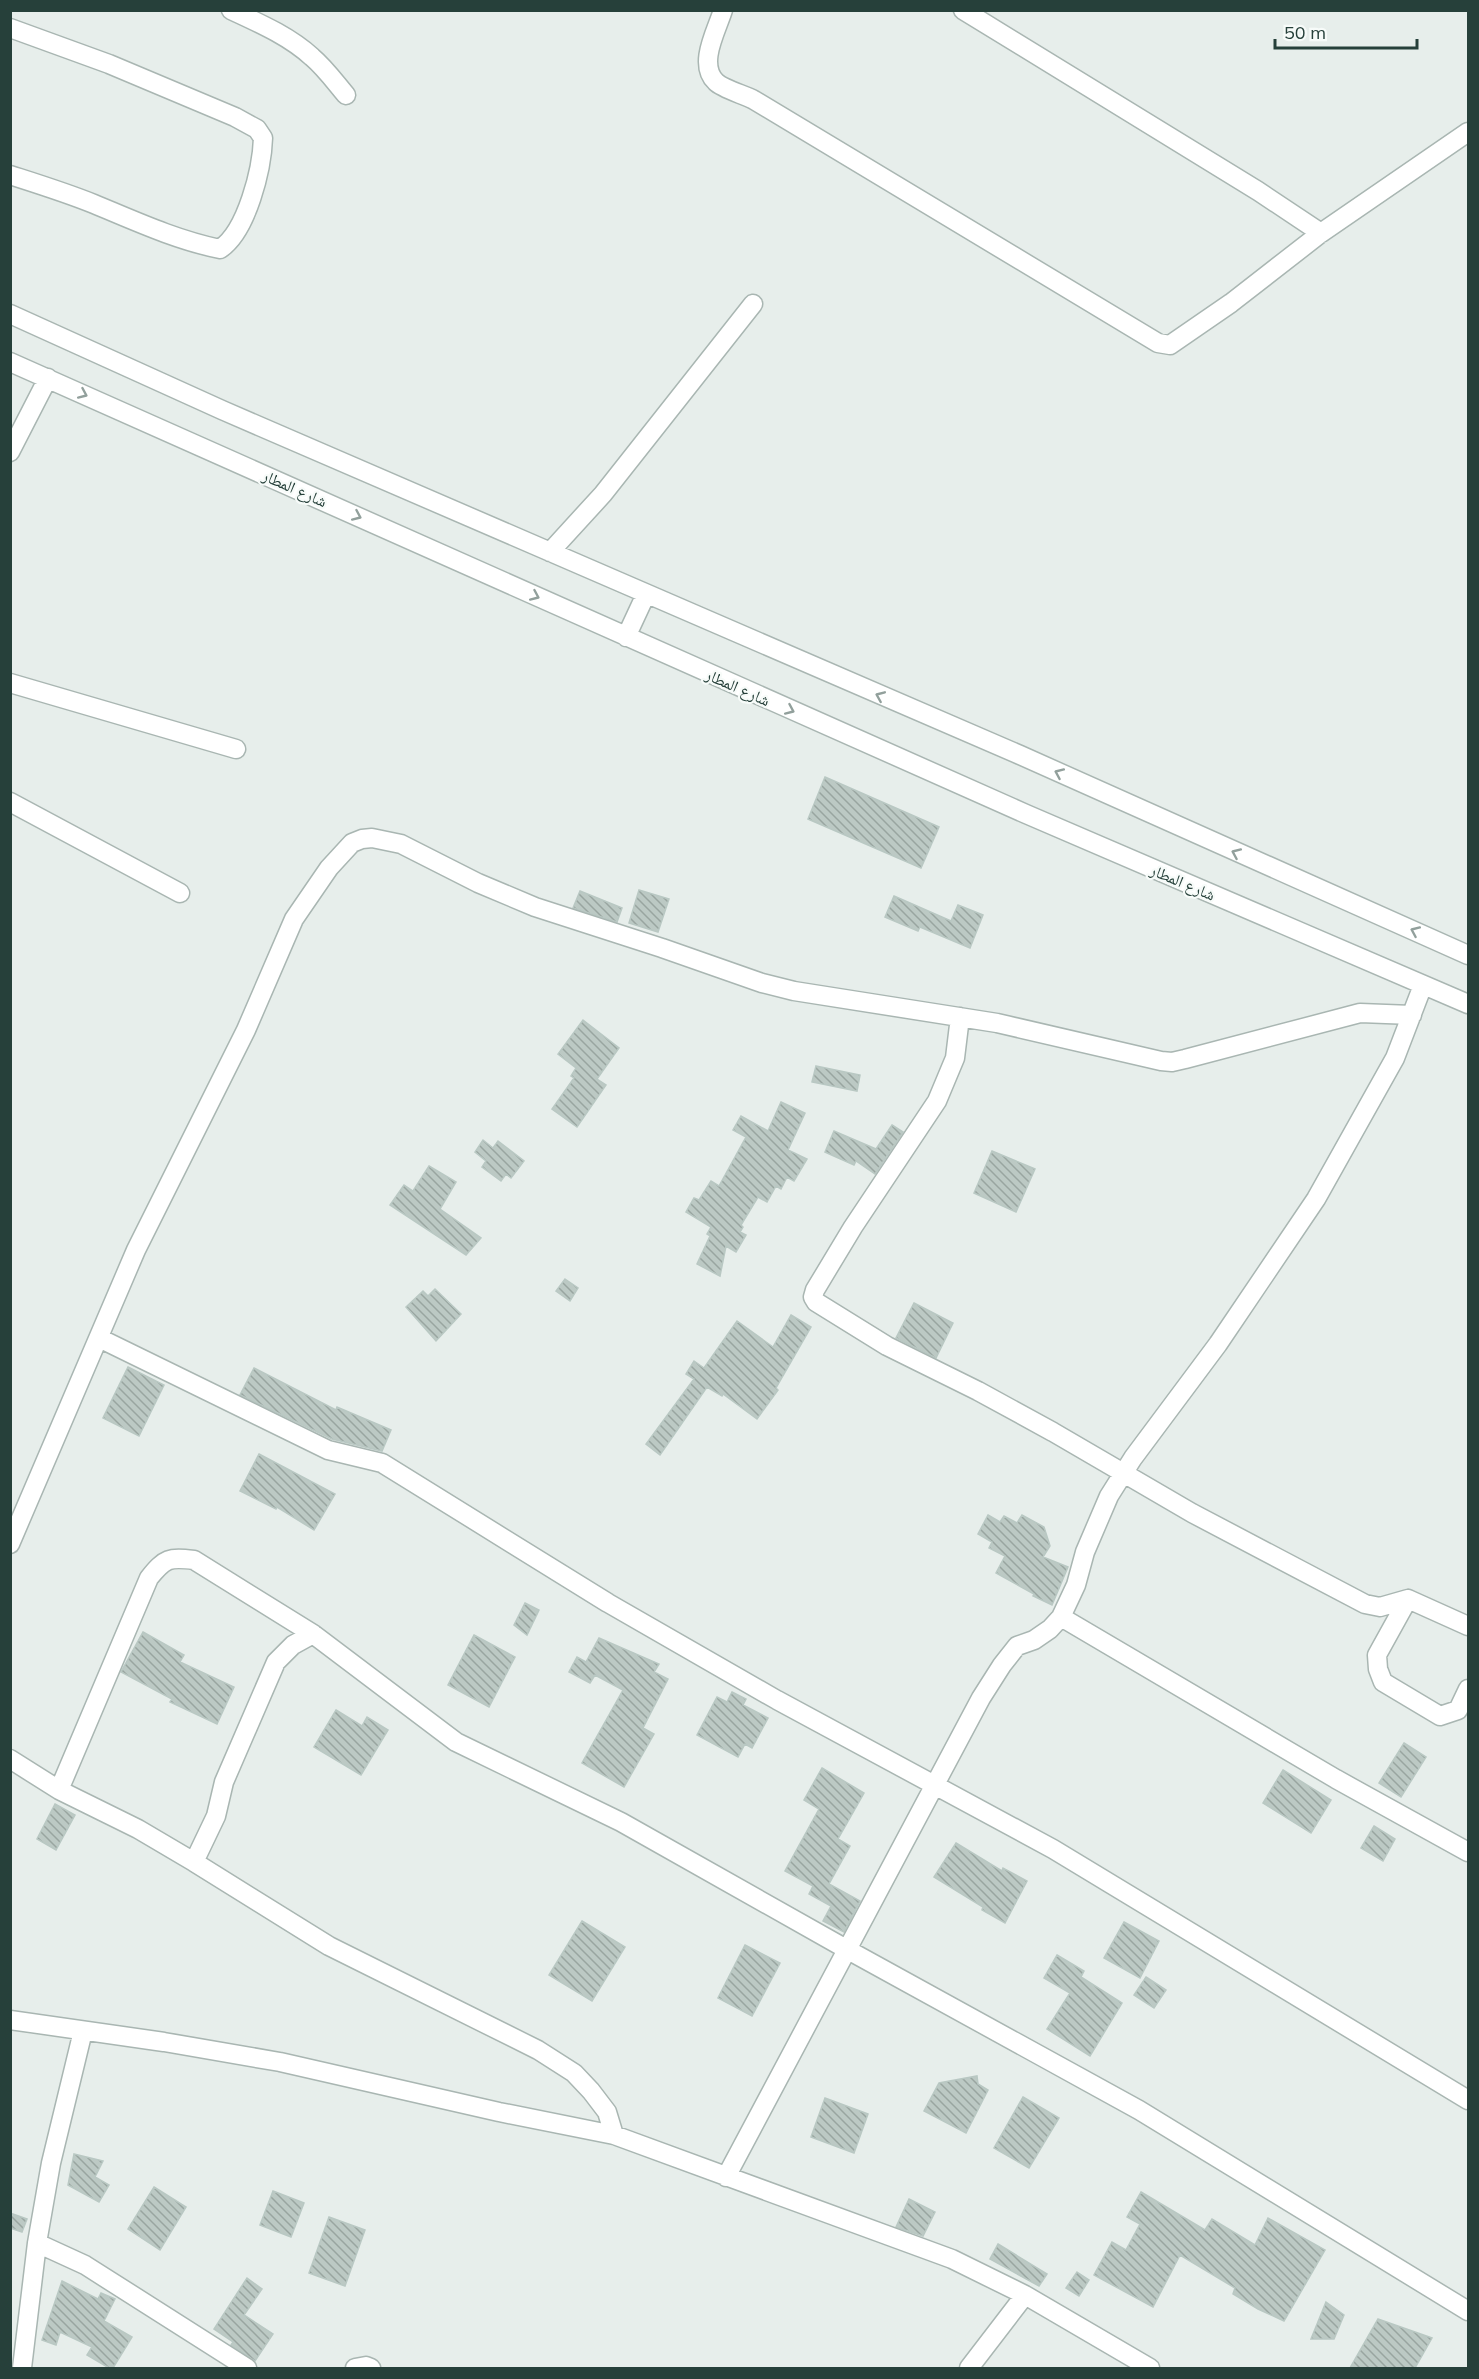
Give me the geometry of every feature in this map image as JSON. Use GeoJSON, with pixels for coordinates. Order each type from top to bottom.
{"type":"FeatureCollection","features":[{"type":"Feature","properties":{"kind":"street"},"geometry":{"type":"LineString","coordinates":[[231,10],[261,24],[300,47],[313,57],[346,95]]}},
{"type":"Feature","properties":{"kind":"street"},"geometry":{"type":"LineString","coordinates":[[723,10],[707,59],[716,82],[754,100],[1158,343],[1170,345],[1231,303],[1321,233],[1468,132]]}},
{"type":"Feature","properties":{"kind":"street"},"geometry":{"type":"LineString","coordinates":[[963,10],[1258,191],[1321,233]]}},
{"type":"Feature","properties":{"kind":"street"},"geometry":{"type":"LineString","coordinates":[[10,28],[109,64],[235,117],[257,129],[263,138],[258,182],[229,244],[220,249],[185,240],[135,222],[93,203],[10,175]]}},
{"type":"Feature","properties":{"kind":"street"},"geometry":{"type":"LineString","coordinates":[[550,552],[603,494],[753,304]]}},
{"type":"Feature","properties":{"kind":"street"},"geometry":{"type":"LineString","coordinates":[[10,314],[222,410],[1020,755],[1468,955]]}},
{"type":"Feature","properties":{"kind":"street","name":"شارع المطار"},"geometry":{"type":"LineString","coordinates":[[10,362],[626,637],[1468,1004]]}},
{"type":"Feature","properties":{"kind":"street"},"geometry":{"type":"LineString","coordinates":[[10,452],[48,378]]}},
{"type":"Feature","properties":{"kind":"street"},"geometry":{"type":"LineString","coordinates":[[626,637],[646,594]]}},
{"type":"Feature","properties":{"kind":"street"},"geometry":{"type":"LineString","coordinates":[[10,683],[236,749]]}},
{"type":"Feature","properties":{"kind":"street"},"geometry":{"type":"LineString","coordinates":[[10,802],[180,893]]}},
{"type":"Feature","properties":{"kind":"street"},"geometry":{"type":"LineString","coordinates":[[10,1544],[136,1250],[246,1030],[294,920],[329,868],[352,843],[362,839],[388,840],[401,844],[478,883],[535,907],[762,983],[794,991],[1008,1026],[1161,1061],[1173,1062],[1360,1013],[1412,1015]]}},
{"type":"Feature","properties":{"kind":"street"},"geometry":{"type":"LineString","coordinates":[[726,2177],[981,1698],[1002,1665],[1017,1647],[1034,1640],[1050,1629],[1061,1617],[1076,1585],[1084,1552],[1109,1496],[1134,1458],[1218,1344],[1316,1199],[1395,1058],[1423,985]]}},
{"type":"Feature","properties":{"kind":"street"},"geometry":{"type":"LineString","coordinates":[[960,1017],[955,1058],[937,1101],[853,1227],[815,1290],[813,1297],[816,1302],[887,1346],[978,1391],[1291,1567],[1372,1607],[1408,1599],[1468,1626]]}},
{"type":"Feature","properties":{"kind":"street"},"geometry":{"type":"LineString","coordinates":[[99,1338],[328,1450],[382,1463],[608,1602],[777,1700],[1053,1849],[1468,2100]]}},
{"type":"Feature","properties":{"kind":"street"},"geometry":{"type":"LineString","coordinates":[[59,1790],[149,1578],[161,1563],[174,1558],[194,1560],[313,1634],[456,1742],[621,1822],[1138,2110],[1468,2312]]}},
{"type":"Feature","properties":{"kind":"street"},"geometry":{"type":"LineString","coordinates":[[1408,1599],[1377,1655],[1378,1670],[1383,1683],[1440,1716],[1458,1710],[1468,1689]]}},
{"type":"Feature","properties":{"kind":"street"},"geometry":{"type":"LineString","coordinates":[[1061,1617],[1336,1779],[1468,1852]]}},
{"type":"Feature","properties":{"kind":"street"},"geometry":{"type":"LineString","coordinates":[[194,1862],[216,1816],[224,1782],[276,1662],[293,1645],[313,1634]]}},
{"type":"Feature","properties":{"kind":"street"},"geometry":{"type":"LineString","coordinates":[[10,1759],[59,1790],[138,1829],[329,1946],[538,2050],[574,2073],[591,2091],[607,2112],[614,2135]]}},
{"type":"Feature","properties":{"kind":"street"},"geometry":{"type":"LineString","coordinates":[[10,2020],[164,2042],[280,2062],[500,2112],[614,2135],[952,2259],[1025,2295],[1150,2368]]}},
{"type":"Feature","properties":{"kind":"street"},"geometry":{"type":"LineString","coordinates":[[22,2368],[37,2243],[51,2163],[82,2031]]}},
{"type":"Feature","properties":{"kind":"street"},"geometry":{"type":"LineString","coordinates":[[37,2243],[85,2265],[248,2368]]}},
{"type":"Feature","properties":{"kind":"street"},"geometry":{"type":"LineString","coordinates":[[969,2368],[1025,2295]]}},
{"type":"Feature","properties":{"kind":"street"},"geometry":{"type":"LineString","coordinates":[[355,2368],[366,2366],[371,2368]]}},
{"type":"Feature","properties":{"kind":"building"},"geometry":{"type":"Polygon","coordinates":[[[825,777],[939,827],[921,868],[808,819],[825,777]]]}},
{"type":"Feature","properties":{"kind":"building"},"geometry":{"type":"Polygon","coordinates":[[[639,890],[669,899],[658,932],[629,923],[639,890]]]}},
{"type":"Feature","properties":{"kind":"building"},"geometry":{"type":"Polygon","coordinates":[[[580,891],[622,908],[617,922],[573,908],[580,891]]]}},
{"type":"Feature","properties":{"kind":"building"},"geometry":{"type":"Polygon","coordinates":[[[894,896],[951,921],[958,905],[983,915],[970,948],[920,927],[918,931],[885,917],[894,896]]]}},
{"type":"Feature","properties":{"kind":"building"},"geometry":{"type":"Polygon","coordinates":[[[583,1020],[619,1048],[597,1079],[606,1085],[577,1127],[552,1109],[574,1078],[571,1076],[576,1068],[558,1054],[583,1020]]]}},
{"type":"Feature","properties":{"kind":"building"},"geometry":{"type":"Polygon","coordinates":[[[816,1066],[860,1075],[857,1091],[812,1082],[816,1066]]]}},
{"type":"Feature","properties":{"kind":"building"},"geometry":{"type":"Polygon","coordinates":[[[781,1102],[805,1113],[788,1150],[807,1159],[794,1181],[787,1177],[781,1189],[776,1186],[767,1202],[758,1197],[741,1225],[743,1227],[740,1232],[746,1235],[736,1252],[726,1246],[720,1276],[697,1264],[710,1236],[707,1234],[711,1227],[686,1212],[694,1198],[699,1200],[711,1181],[719,1186],[746,1137],[733,1130],[741,1116],[768,1131],[781,1102]]]}},
{"type":"Feature","properties":{"kind":"building"},"geometry":{"type":"Polygon","coordinates":[[[892,1125],[903,1132],[875,1174],[856,1161],[854,1165],[825,1152],[834,1131],[876,1149],[892,1125]]]}},
{"type":"Feature","properties":{"kind":"building"},"geometry":{"type":"Polygon","coordinates":[[[483,1140],[493,1148],[498,1141],[524,1161],[511,1178],[506,1174],[501,1181],[482,1167],[486,1161],[475,1152],[483,1140]]]}},
{"type":"Feature","properties":{"kind":"building"},"geometry":{"type":"Polygon","coordinates":[[[992,1151],[1035,1169],[1016,1212],[974,1193],[992,1151]]]}},
{"type":"Feature","properties":{"kind":"building"},"geometry":{"type":"Polygon","coordinates":[[[429,1166],[456,1182],[440,1209],[481,1238],[466,1255],[390,1205],[404,1185],[413,1191],[429,1166]]]}},
{"type":"Feature","properties":{"kind":"building"},"geometry":{"type":"Polygon","coordinates":[[[565,1279],[578,1288],[570,1301],[556,1291],[565,1279]]]}},
{"type":"Feature","properties":{"kind":"building"},"geometry":{"type":"Polygon","coordinates":[[[435,1289],[461,1314],[436,1341],[406,1307],[423,1291],[428,1296],[435,1289]]]}},
{"type":"Feature","properties":{"kind":"building"},"geometry":{"type":"Polygon","coordinates":[[[914,1303],[953,1323],[936,1358],[896,1338],[914,1303]]]}},
{"type":"Feature","properties":{"kind":"building"},"geometry":{"type":"Polygon","coordinates":[[[791,1315],[811,1327],[776,1388],[778,1390],[757,1419],[723,1394],[722,1396],[707,1387],[660,1455],[646,1444],[694,1379],[686,1374],[694,1361],[704,1368],[737,1321],[773,1347],[791,1315]]]}},
{"type":"Feature","properties":{"kind":"building"},"geometry":{"type":"Polygon","coordinates":[[[128,1367],[164,1385],[139,1436],[103,1418],[128,1367]]]}},
{"type":"Feature","properties":{"kind":"building"},"geometry":{"type":"Polygon","coordinates":[[[254,1368],[336,1410],[337,1407],[391,1430],[382,1451],[332,1439],[240,1395],[254,1368]]]}},
{"type":"Feature","properties":{"kind":"building"},"geometry":{"type":"Polygon","coordinates":[[[259,1454],[335,1494],[314,1530],[277,1507],[276,1509],[240,1491],[259,1454]]]}},
{"type":"Feature","properties":{"kind":"building"},"geometry":{"type":"Polygon","coordinates":[[[988,1515],[1000,1522],[1004,1516],[1017,1523],[1022,1515],[1044,1527],[1050,1546],[1043,1557],[1068,1567],[1052,1605],[996,1573],[1005,1556],[989,1548],[992,1542],[978,1534],[988,1515]]]}},
{"type":"Feature","properties":{"kind":"building"},"geometry":{"type":"Polygon","coordinates":[[[525,1603],[539,1610],[527,1635],[514,1625],[525,1603]]]}},
{"type":"Feature","properties":{"kind":"building"},"geometry":{"type":"Polygon","coordinates":[[[143,1632],[184,1655],[180,1662],[234,1687],[217,1724],[170,1702],[172,1699],[121,1672],[143,1632]]]}},
{"type":"Feature","properties":{"kind":"building"},"geometry":{"type":"Polygon","coordinates":[[[474,1635],[515,1657],[489,1707],[448,1685],[474,1635]]]}},
{"type":"Feature","properties":{"kind":"building"},"geometry":{"type":"Polygon","coordinates":[[[599,1638],[659,1664],[654,1672],[668,1679],[643,1728],[654,1734],[624,1787],[582,1763],[623,1690],[595,1675],[590,1683],[569,1672],[577,1657],[586,1662],[599,1638]]]}},
{"type":"Feature","properties":{"kind":"building"},"geometry":{"type":"Polygon","coordinates":[[[732,1692],[746,1699],[743,1705],[768,1718],[752,1748],[745,1744],[738,1757],[697,1735],[717,1697],[727,1702],[732,1692]]]}},
{"type":"Feature","properties":{"kind":"building"},"geometry":{"type":"Polygon","coordinates":[[[336,1710],[362,1726],[367,1717],[388,1730],[361,1775],[314,1747],[336,1710]]]}},
{"type":"Feature","properties":{"kind":"building"},"geometry":{"type":"Polygon","coordinates":[[[1404,1743],[1426,1757],[1401,1797],[1379,1783],[1404,1743]]]}},
{"type":"Feature","properties":{"kind":"building"},"geometry":{"type":"Polygon","coordinates":[[[822,1768],[864,1793],[838,1839],[850,1846],[829,1884],[860,1901],[844,1932],[823,1921],[831,1906],[809,1894],[813,1886],[785,1871],[819,1809],[804,1800],[822,1768]]]}},
{"type":"Feature","properties":{"kind":"building"},"geometry":{"type":"Polygon","coordinates":[[[1283,1770],[1331,1800],[1311,1833],[1263,1803],[1283,1770]]]}},
{"type":"Feature","properties":{"kind":"building"},"geometry":{"type":"Polygon","coordinates":[[[55,1804],[75,1815],[56,1850],[37,1839],[55,1804]]]}},
{"type":"Feature","properties":{"kind":"building"},"geometry":{"type":"Polygon","coordinates":[[[1374,1826],[1395,1839],[1383,1861],[1361,1848],[1374,1826]]]}},
{"type":"Feature","properties":{"kind":"building"},"geometry":{"type":"Polygon","coordinates":[[[956,1843],[1002,1871],[1003,1868],[1027,1881],[1005,1923],[934,1877],[956,1843]]]}},
{"type":"Feature","properties":{"kind":"building"},"geometry":{"type":"Polygon","coordinates":[[[582,1921],[625,1947],[592,2001],[549,1975],[582,1921]]]}},
{"type":"Feature","properties":{"kind":"building"},"geometry":{"type":"Polygon","coordinates":[[[1124,1922],[1159,1941],[1140,1978],[1104,1958],[1124,1922]]]}},
{"type":"Feature","properties":{"kind":"building"},"geometry":{"type":"Polygon","coordinates":[[[745,1945],[780,1963],[752,2016],[718,1998],[745,1945]]]}},
{"type":"Feature","properties":{"kind":"building"},"geometry":{"type":"Polygon","coordinates":[[[1057,1955],[1084,1971],[1081,1977],[1122,2003],[1090,2056],[1047,2029],[1070,1993],[1044,1978],[1057,1955]]]}},
{"type":"Feature","properties":{"kind":"building"},"geometry":{"type":"Polygon","coordinates":[[[1146,1977],[1166,1990],[1154,2008],[1134,1995],[1146,1977]]]}},
{"type":"Feature","properties":{"kind":"building"},"geometry":{"type":"Polygon","coordinates":[[[977,2076],[978,2084],[988,2090],[966,2133],[924,2111],[939,2083],[977,2076]]]}},
{"type":"Feature","properties":{"kind":"building"},"geometry":{"type":"Polygon","coordinates":[[[1023,2097],[1059,2118],[1029,2168],[994,2148],[1023,2097]]]}},
{"type":"Feature","properties":{"kind":"building"},"geometry":{"type":"Polygon","coordinates":[[[825,2098],[868,2114],[854,2153],[811,2137],[825,2098]]]}},
{"type":"Feature","properties":{"kind":"building"},"geometry":{"type":"Polygon","coordinates":[[[74,2154],[103,2161],[95,2177],[109,2185],[99,2202],[68,2185],[74,2154]]]}},
{"type":"Feature","properties":{"kind":"building"},"geometry":{"type":"Polygon","coordinates":[[[154,2187],[186,2207],[160,2250],[128,2229],[154,2187]]]}},
{"type":"Feature","properties":{"kind":"building"},"geometry":{"type":"Polygon","coordinates":[[[273,2191],[304,2203],[291,2237],[260,2225],[273,2191]]]}},
{"type":"Feature","properties":{"kind":"building"},"geometry":{"type":"Polygon","coordinates":[[[1141,2192],[1205,2230],[1212,2219],[1255,2245],[1268,2218],[1325,2250],[1284,2321],[1233,2294],[1235,2288],[1180,2255],[1153,2307],[1094,2275],[1112,2242],[1126,2250],[1140,2224],[1127,2217],[1141,2192]]]}},
{"type":"Feature","properties":{"kind":"building"},"geometry":{"type":"Polygon","coordinates":[[[909,2199],[935,2212],[923,2236],[896,2227],[909,2199]]]}},
{"type":"Feature","properties":{"kind":"building"},"geometry":{"type":"Polygon","coordinates":[[[10,2213],[27,2219],[22,2232],[10,2228],[10,2213]]]}},
{"type":"Feature","properties":{"kind":"building"},"geometry":{"type":"Polygon","coordinates":[[[329,2217],[365,2230],[345,2286],[309,2273],[329,2217]]]}},
{"type":"Feature","properties":{"kind":"building"},"geometry":{"type":"Polygon","coordinates":[[[998,2244],[1047,2274],[1039,2286],[990,2259],[998,2244]]]}},
{"type":"Feature","properties":{"kind":"building"},"geometry":{"type":"Polygon","coordinates":[[[1077,2272],[1089,2280],[1079,2296],[1066,2288],[1077,2272]]]}},
{"type":"Feature","properties":{"kind":"building"},"geometry":{"type":"Polygon","coordinates":[[[247,2278],[262,2289],[244,2315],[273,2334],[255,2361],[231,2345],[233,2342],[214,2329],[247,2278]]]}},
{"type":"Feature","properties":{"kind":"building"},"geometry":{"type":"Polygon","coordinates":[[[62,2281],[98,2299],[101,2293],[115,2299],[104,2321],[132,2337],[113,2368],[87,2355],[92,2347],[60,2332],[56,2345],[42,2340],[62,2281]]]}},
{"type":"Feature","properties":{"kind":"building"},"geometry":{"type":"Polygon","coordinates":[[[1326,2302],[1344,2315],[1334,2339],[1311,2339],[1326,2302]]]}},
{"type":"Feature","properties":{"kind":"building"},"geometry":{"type":"Polygon","coordinates":[[[1378,2319],[1432,2338],[1415,2368],[1350,2368],[1378,2319]]]}}]}
